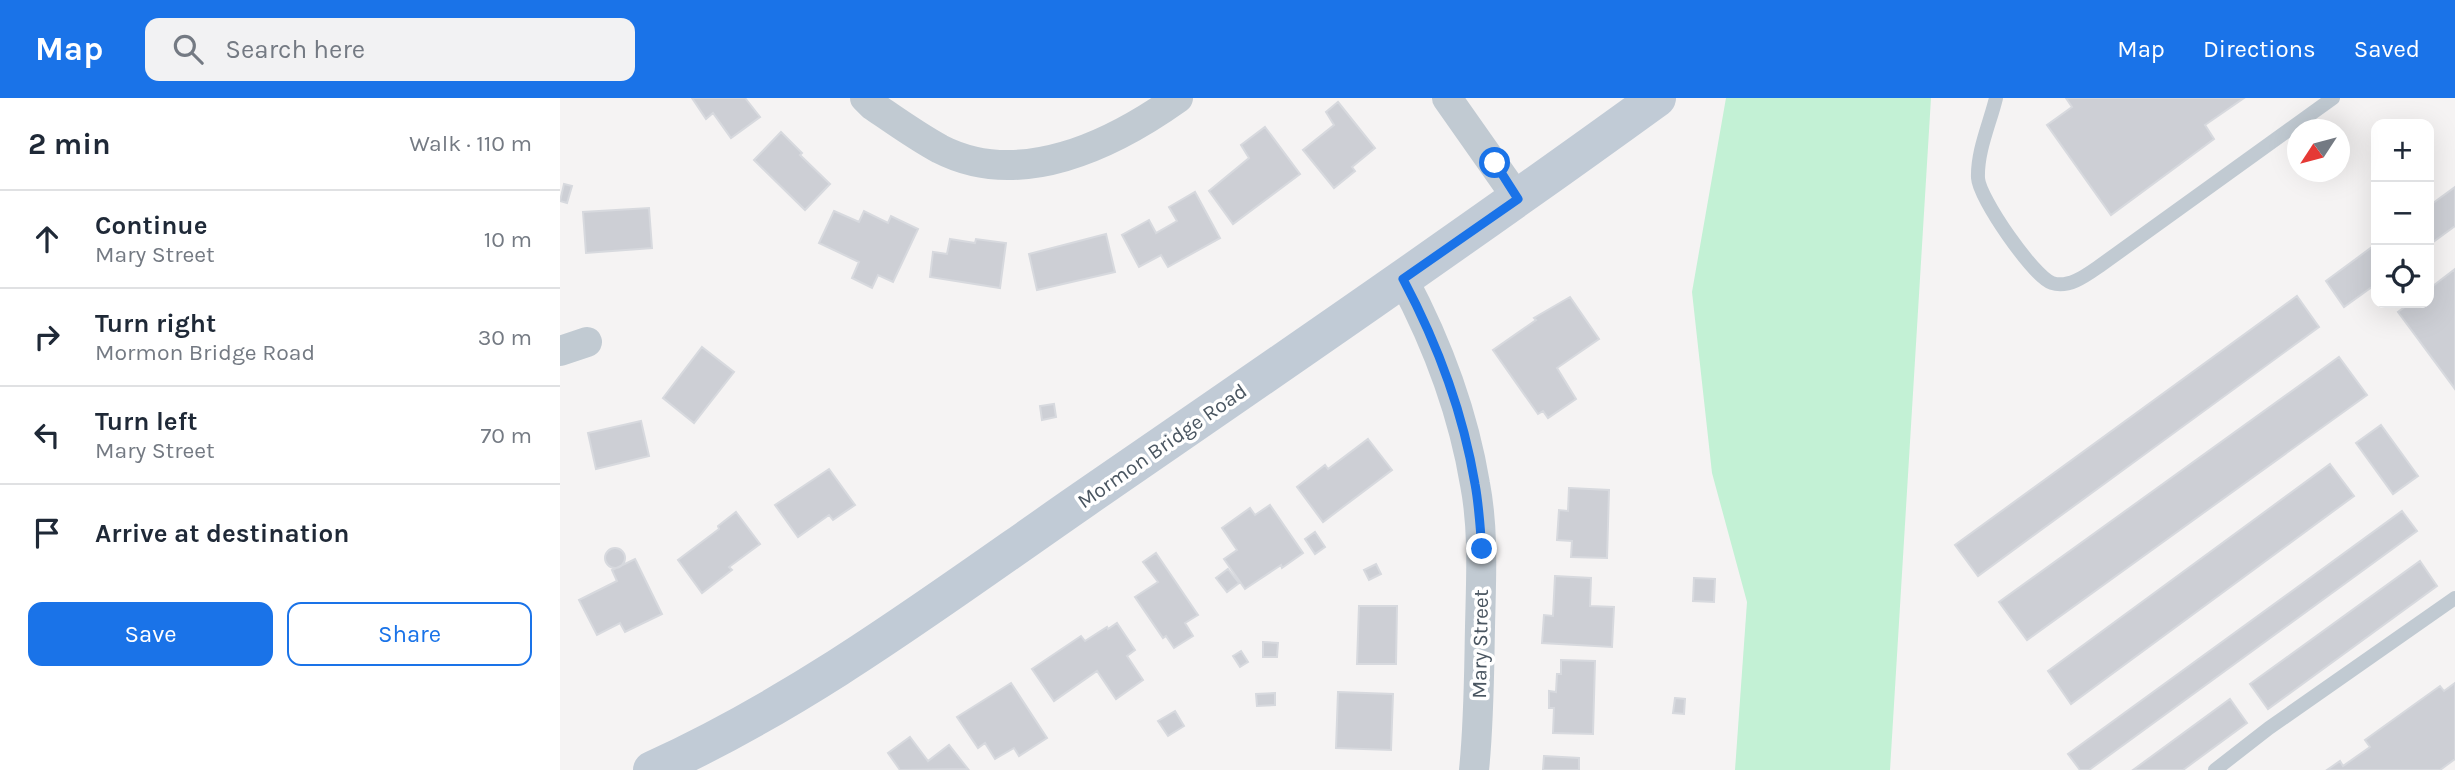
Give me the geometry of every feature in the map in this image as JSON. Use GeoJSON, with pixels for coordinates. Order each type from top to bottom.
{"type":"FeatureCollection","features":[{"type":"Feature","properties":{"kind":"main road","name":"Mormon Bridge Road"},"geometry":{"type":"LineString","coordinates":[[652,770],[762,713],[916,616],[1518,199],[1657,98]]}},
{"type":"Feature","properties":{"kind":"street"},"geometry":{"type":"LineString","coordinates":[[865,98],[872,106],[941,149],[983,164],[1049,161],[1088,149],[1147,120],[1178,98]]}},
{"type":"Feature","properties":{"kind":"street"},"geometry":{"type":"LineString","coordinates":[[1447,98],[1518,199]]}},
{"type":"Feature","properties":{"kind":"street","name":"Mary Street"},"geometry":{"type":"LineString","coordinates":[[1403,279],[1440,357],[1461,423],[1476,484],[1482,549],[1478,733],[1474,770]]}},
{"type":"Feature","properties":{"kind":"lane"},"geometry":{"type":"LineString","coordinates":[[1996,98],[1983,145],[1978,179],[1987,205],[2036,271],[2051,283],[2065,284],[2080,279],[2101,265],[2333,98]]}},
{"type":"Feature","properties":{"kind":"lane"},"geometry":{"type":"LineString","coordinates":[[2216,770],[2269,728],[2455,598]]}},
{"type":"Feature","properties":{"kind":"green space"},"geometry":{"type":"Polygon","coordinates":[[[1726,98],[1931,98],[1890,770],[1735,770],[1747,602],[1712,473],[1692,292],[1726,98]]]}},
{"type":"Feature","properties":{"kind":"building"},"geometry":{"type":"Polygon","coordinates":[[[692,98],[745,98],[760,117],[731,138],[713,113],[706,119],[692,98]]]}},
{"type":"Feature","properties":{"kind":"building"},"geometry":{"type":"Polygon","coordinates":[[[2066,98],[2244,98],[2205,125],[2214,139],[2111,215],[2047,125],[2072,107],[2066,98]]]}},
{"type":"Feature","properties":{"kind":"building"},"geometry":{"type":"Polygon","coordinates":[[[1338,102],[1375,148],[1352,167],[1355,171],[1334,188],[1303,150],[1334,125],[1326,112],[1338,102]]]}},
{"type":"Feature","properties":{"kind":"building"},"geometry":{"type":"Polygon","coordinates":[[[1265,127],[1300,174],[1233,224],[1209,191],[1249,158],[1241,145],[1265,127]]]}},
{"type":"Feature","properties":{"kind":"building"},"geometry":{"type":"Polygon","coordinates":[[[781,132],[830,184],[805,210],[754,160],[781,132]]]}},
{"type":"Feature","properties":{"kind":"building"},"geometry":{"type":"Polygon","coordinates":[[[564,184],[572,186],[567,203],[560,201],[564,184]]]}},
{"type":"Feature","properties":{"kind":"building"},"geometry":{"type":"Polygon","coordinates":[[[2455,187],[2455,226],[2434,241],[2434,202],[2455,187]]]}},
{"type":"Feature","properties":{"kind":"building"},"geometry":{"type":"Polygon","coordinates":[[[1195,192],[1220,238],[1168,267],[1161,255],[1139,267],[1122,235],[1149,220],[1156,233],[1177,221],[1169,207],[1195,192]]]}},
{"type":"Feature","properties":{"kind":"building"},"geometry":{"type":"Polygon","coordinates":[[[649,208],[652,248],[586,253],[583,212],[649,208]]]}},
{"type":"Feature","properties":{"kind":"building"},"geometry":{"type":"Polygon","coordinates":[[[834,211],[859,222],[864,211],[888,223],[891,216],[918,229],[893,282],[878,275],[872,288],[852,278],[859,262],[819,243],[834,211]]]}},
{"type":"Feature","properties":{"kind":"building"},"geometry":{"type":"Polygon","coordinates":[[[1106,234],[1115,272],[1037,290],[1029,254],[1106,234]]]}},
{"type":"Feature","properties":{"kind":"building"},"geometry":{"type":"Polygon","coordinates":[[[950,239],[975,243],[976,239],[1006,243],[1000,288],[930,277],[933,252],[947,254],[950,239]]]}},
{"type":"Feature","properties":{"kind":"building"},"geometry":{"type":"Polygon","coordinates":[[[2371,248],[2371,288],[2344,307],[2326,281],[2371,248]]]}},
{"type":"Feature","properties":{"kind":"building"},"geometry":{"type":"Polygon","coordinates":[[[2455,269],[2455,389],[2398,312],[2403,308],[2434,308],[2434,285],[2455,269]]]}},
{"type":"Feature","properties":{"kind":"building"},"geometry":{"type":"Polygon","coordinates":[[[2297,296],[2319,327],[1978,576],[1955,545],[2297,296]]]}},
{"type":"Feature","properties":{"kind":"building"},"geometry":{"type":"Polygon","coordinates":[[[1570,297],[1599,339],[1557,368],[1576,399],[1548,418],[1543,411],[1538,414],[1493,350],[1536,320],[1534,318],[1570,297]]]}},
{"type":"Feature","properties":{"kind":"building"},"geometry":{"type":"Polygon","coordinates":[[[702,347],[734,372],[694,423],[663,398],[702,347]]]}},
{"type":"Feature","properties":{"kind":"building"},"geometry":{"type":"Polygon","coordinates":[[[2339,357],[2367,395],[2027,640],[1999,602],[2339,357]]]}},
{"type":"Feature","properties":{"kind":"building"},"geometry":{"type":"Polygon","coordinates":[[[1054,404],[1056,417],[1042,420],[1040,406],[1054,404]]]}},
{"type":"Feature","properties":{"kind":"building"},"geometry":{"type":"Polygon","coordinates":[[[641,421],[649,456],[596,469],[588,433],[641,421]]]}},
{"type":"Feature","properties":{"kind":"building"},"geometry":{"type":"Polygon","coordinates":[[[2381,425],[2418,476],[2393,494],[2356,443],[2381,425]]]}},
{"type":"Feature","properties":{"kind":"building"},"geometry":{"type":"Polygon","coordinates":[[[1368,439],[1392,470],[1323,522],[1297,487],[1325,465],[1328,469],[1368,439]]]}},
{"type":"Feature","properties":{"kind":"building"},"geometry":{"type":"Polygon","coordinates":[[[2330,464],[2354,496],[2071,704],[2048,671],[2330,464]]]}},
{"type":"Feature","properties":{"kind":"building"},"geometry":{"type":"Polygon","coordinates":[[[829,469],[855,505],[833,520],[829,515],[798,537],[775,505],[829,469]]]}},
{"type":"Feature","properties":{"kind":"building"},"geometry":{"type":"Polygon","coordinates":[[[1569,488],[1609,490],[1607,558],[1571,557],[1572,541],[1557,540],[1559,510],[1568,511],[1569,488]]]}},
{"type":"Feature","properties":{"kind":"building"},"geometry":{"type":"Polygon","coordinates":[[[1270,505],[1303,553],[1245,589],[1224,559],[1237,550],[1222,528],[1250,508],[1255,515],[1270,505]]]}},
{"type":"Feature","properties":{"kind":"building"},"geometry":{"type":"Polygon","coordinates":[[[2402,511],[2417,531],[2089,770],[2080,770],[2068,754],[2402,511]]]}},
{"type":"Feature","properties":{"kind":"building"},"geometry":{"type":"Polygon","coordinates":[[[736,512],[760,544],[729,567],[732,570],[702,593],[678,560],[719,529],[718,526],[736,512]]]}},
{"type":"Feature","properties":{"kind":"building"},"geometry":{"type":"Polygon","coordinates":[[[1315,532],[1325,547],[1315,554],[1305,539],[1315,532]]]}},
{"type":"Feature","properties":{"kind":"building"},"geometry":{"type":"Polygon","coordinates":[[[615,548],[622,551],[625,558],[622,565],[615,568],[608,565],[605,558],[608,551],[615,548]]]}},
{"type":"Feature","properties":{"kind":"building"},"geometry":{"type":"Polygon","coordinates":[[[1156,553],[1198,615],[1185,623],[1193,636],[1174,648],[1166,636],[1163,638],[1135,597],[1158,582],[1143,562],[1156,553]]]}},
{"type":"Feature","properties":{"kind":"building"},"geometry":{"type":"Polygon","coordinates":[[[635,559],[662,614],[625,632],[620,623],[597,635],[579,600],[617,581],[612,570],[635,559]]]}},
{"type":"Feature","properties":{"kind":"building"},"geometry":{"type":"Polygon","coordinates":[[[2420,561],[2437,586],[2268,709],[2250,684],[2420,561]]]}},
{"type":"Feature","properties":{"kind":"building"},"geometry":{"type":"Polygon","coordinates":[[[1376,564],[1381,574],[1369,580],[1364,570],[1376,564]]]}},
{"type":"Feature","properties":{"kind":"building"},"geometry":{"type":"Polygon","coordinates":[[[1228,569],[1239,583],[1227,592],[1216,578],[1228,569]]]}},
{"type":"Feature","properties":{"kind":"building"},"geometry":{"type":"Polygon","coordinates":[[[1555,576],[1591,578],[1590,606],[1614,607],[1612,647],[1542,643],[1544,615],[1553,616],[1555,576]]]}},
{"type":"Feature","properties":{"kind":"building"},"geometry":{"type":"Polygon","coordinates":[[[1694,578],[1715,579],[1714,602],[1693,601],[1694,578]]]}},
{"type":"Feature","properties":{"kind":"building"},"geometry":{"type":"Polygon","coordinates":[[[1359,606],[1397,606],[1396,664],[1357,664],[1359,606]]]}},
{"type":"Feature","properties":{"kind":"building"},"geometry":{"type":"Polygon","coordinates":[[[1117,623],[1135,650],[1127,656],[1143,680],[1116,699],[1097,671],[1054,701],[1032,669],[1081,636],[1085,641],[1117,623]]]}},
{"type":"Feature","properties":{"kind":"building"},"geometry":{"type":"Polygon","coordinates":[[[1263,642],[1278,643],[1277,657],[1263,657],[1263,642]]]}},
{"type":"Feature","properties":{"kind":"building"},"geometry":{"type":"Polygon","coordinates":[[[1241,651],[1248,662],[1240,667],[1233,656],[1241,651]]]}},
{"type":"Feature","properties":{"kind":"building"},"geometry":{"type":"Polygon","coordinates":[[[1561,660],[1595,661],[1593,734],[1553,733],[1554,708],[1549,708],[1549,691],[1556,692],[1557,674],[1561,674],[1561,660]]]}},
{"type":"Feature","properties":{"kind":"building"},"geometry":{"type":"Polygon","coordinates":[[[1011,683],[1047,738],[1019,756],[1014,748],[995,759],[985,743],[978,748],[957,717],[1011,683]]]}},
{"type":"Feature","properties":{"kind":"building"},"geometry":{"type":"Polygon","coordinates":[[[2455,683],[2455,759],[2440,770],[2327,770],[2340,761],[2343,766],[2370,747],[2365,740],[2440,686],[2444,691],[2455,683]]]}},
{"type":"Feature","properties":{"kind":"building"},"geometry":{"type":"Polygon","coordinates":[[[1338,692],[1393,694],[1391,750],[1336,748],[1338,692]]]}},
{"type":"Feature","properties":{"kind":"building"},"geometry":{"type":"Polygon","coordinates":[[[1275,693],[1275,705],[1257,706],[1256,694],[1275,693]]]}},
{"type":"Feature","properties":{"kind":"building"},"geometry":{"type":"Polygon","coordinates":[[[1675,698],[1685,699],[1684,714],[1673,713],[1675,698]]]}},
{"type":"Feature","properties":{"kind":"building"},"geometry":{"type":"Polygon","coordinates":[[[2230,699],[2247,723],[2183,770],[2133,770],[2230,699]]]}},
{"type":"Feature","properties":{"kind":"building"},"geometry":{"type":"Polygon","coordinates":[[[1175,711],[1184,726],[1168,736],[1158,721],[1175,711]]]}},
{"type":"Feature","properties":{"kind":"building"},"geometry":{"type":"Polygon","coordinates":[[[910,737],[928,761],[949,745],[968,769],[900,770],[888,753],[910,737]]]}},
{"type":"Feature","properties":{"kind":"building"},"geometry":{"type":"Polygon","coordinates":[[[1544,756],[1579,758],[1579,770],[1543,770],[1544,756]]]}},
{"type":"Feature","properties":{"kind":"route"},"geometry":{"type":"LineString","coordinates":[[1482,549],[1476,484],[1461,423],[1440,357],[1403,279],[1518,199],[1495,163]]}}]}
